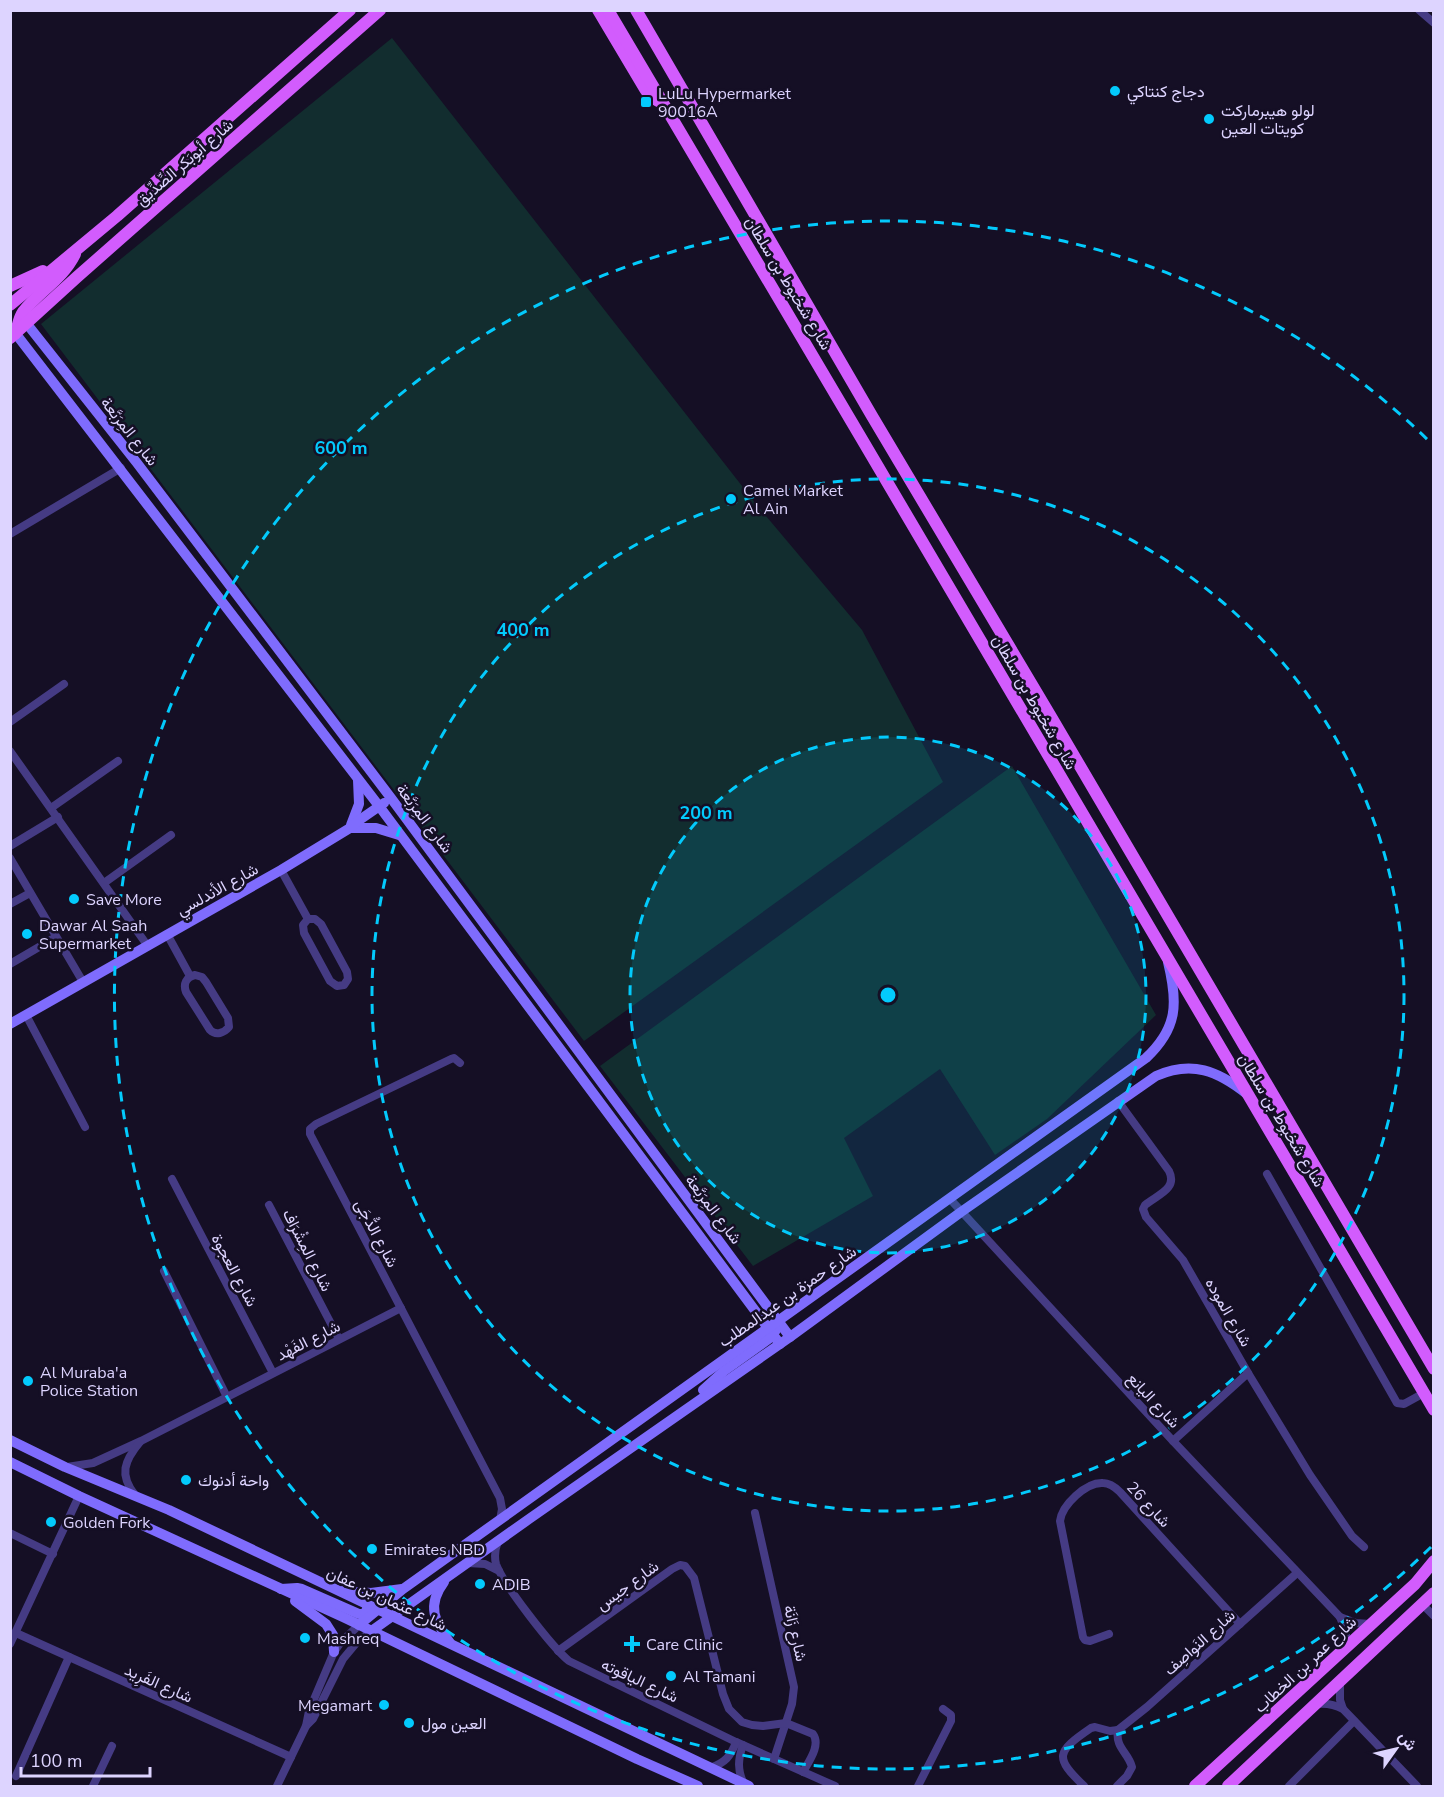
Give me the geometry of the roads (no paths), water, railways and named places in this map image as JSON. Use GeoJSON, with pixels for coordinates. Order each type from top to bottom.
{"type":"FeatureCollection","features":[{"type":"Feature","properties":{"kind":"main road","name":"شارع أبوبَكر الصِّدِّيق"},"geometry":{"type":"LineString","coordinates":[[10,305],[77,250],[350,10]]}},
{"type":"Feature","properties":{"kind":"main road","name":"شارع أبوبَكر الصِّدِّيق"},"geometry":{"type":"LineString","coordinates":[[15,329],[380,10]]}},
{"type":"Feature","properties":{"kind":"main road"},"geometry":{"type":"LineString","coordinates":[[598,10],[645,89],[655,100],[665,105]]}},
{"type":"Feature","properties":{"kind":"main road","name":"شارع شخبوط بن سلطان"},"geometry":{"type":"LineString","coordinates":[[608,10],[1434,1410]]}},
{"type":"Feature","properties":{"kind":"main road","name":"شارع شخبوط بن سلطان"},"geometry":{"type":"LineString","coordinates":[[636,10],[872,416],[1434,1369]]}},
{"type":"Feature","properties":{"kind":"main road"},"geometry":{"type":"LineString","coordinates":[[15,329],[21,315],[68,267],[77,250]]}},
{"type":"Feature","properties":{"kind":"main road"},"geometry":{"type":"LineString","coordinates":[[10,286],[63,261]]}},
{"type":"Feature","properties":{"kind":"main road","name":"شارع عمر بن الخطاب"},"geometry":{"type":"LineString","coordinates":[[1195,1786],[1373,1624],[1415,1584],[1434,1561]]}},
{"type":"Feature","properties":{"kind":"main road"},"geometry":{"type":"LineString","coordinates":[[1228,1786],[1434,1593]]}},
{"type":"Feature","properties":{"kind":"street"},"geometry":{"type":"LineString","coordinates":[[1419,10],[1434,23]]}},
{"type":"Feature","properties":{"kind":"street","name":"شارع المِرَبَّعة"},"geometry":{"type":"LineString","coordinates":[[15,329],[358,778],[780,1344]]}},
{"type":"Feature","properties":{"kind":"street","name":"شارع المِرَبَّعة"},"geometry":{"type":"LineString","coordinates":[[15,329],[137,463],[393,800],[790,1337]]}},
{"type":"Feature","properties":{"kind":"street"},"geometry":{"type":"LineString","coordinates":[[10,534],[121,468]]}},
{"type":"Feature","properties":{"kind":"street"},"geometry":{"type":"LineString","coordinates":[[10,722],[64,684]]}},
{"type":"Feature","properties":{"kind":"street"},"geometry":{"type":"LineString","coordinates":[[10,751],[147,945]]}},
{"type":"Feature","properties":{"kind":"street"},"geometry":{"type":"LineString","coordinates":[[51,808],[118,761]]}},
{"type":"Feature","properties":{"kind":"street"},"geometry":{"type":"LineString","coordinates":[[358,778],[359,804],[350,828],[376,828],[401,836]]}},
{"type":"Feature","properties":{"kind":"street","name":"شارع الأندلسي"},"geometry":{"type":"LineString","coordinates":[[10,1024],[281,870],[350,828],[366,823],[393,800]]}},
{"type":"Feature","properties":{"kind":"street"},"geometry":{"type":"LineString","coordinates":[[10,846],[58,817]]}},
{"type":"Feature","properties":{"kind":"street"},"geometry":{"type":"LineString","coordinates":[[104,883],[171,836]]}},
{"type":"Feature","properties":{"kind":"street"},"geometry":{"type":"LineString","coordinates":[[10,858],[82,982]]}},
{"type":"Feature","properties":{"kind":"street","name":"شارع الأندلسي"},"geometry":{"type":"LineString","coordinates":[[281,870],[308,919]]}},
{"type":"Feature","properties":{"kind":"street"},"geometry":{"type":"LineString","coordinates":[[10,904],[30,893]]}},
{"type":"Feature","properties":{"kind":"street","name":"شارع الأندلسي"},"geometry":{"type":"LineString","coordinates":[[308,919],[318,920],[347,972],[348,979],[344,985],[337,986],[330,981],[304,933],[303,925],[308,919]]}},
{"type":"Feature","properties":{"kind":"street","name":"شارع الأندلسي"},"geometry":{"type":"LineString","coordinates":[[166,934],[190,976]]}},
{"type":"Feature","properties":{"kind":"street"},"geometry":{"type":"LineString","coordinates":[[10,964],[56,937]]}},
{"type":"Feature","properties":{"kind":"street","name":"شارع حمزة بن عبدالمطلب"},"geometry":{"type":"LineString","coordinates":[[359,1625],[373,1608],[771,1331],[779,1320],[1146,1058],[1166,1035],[1173,1019],[1174,985],[1167,959]]}},
{"type":"Feature","properties":{"kind":"street","name":"شارع الأندلسي"},"geometry":{"type":"LineString","coordinates":[[190,976],[202,977],[228,1018],[229,1027],[223,1033],[210,1030],[186,992],[185,984],[190,976]]}},
{"type":"Feature","properties":{"kind":"street"},"geometry":{"type":"LineString","coordinates":[[26,1015],[85,1127]]}},
{"type":"Feature","properties":{"kind":"street","name":"شارع الدُّجَى"},"geometry":{"type":"LineString","coordinates":[[460,1063],[451,1059],[316,1124],[310,1129],[311,1137],[500,1498],[502,1509],[500,1520]]}},
{"type":"Feature","properties":{"kind":"street","name":"شارع حمزة بن عبدالمطلب"},"geometry":{"type":"LineString","coordinates":[[370,1632],[790,1337],[961,1212],[1155,1076],[1174,1069],[1190,1068],[1218,1074],[1247,1095]]}},
{"type":"Feature","properties":{"kind":"street","name":"شارع الموده"},"geometry":{"type":"LineString","coordinates":[[1118,1101],[1172,1178],[1170,1186],[1145,1205],[1144,1213],[1183,1260],[1310,1475],[1352,1536],[1364,1547]]}},
{"type":"Feature","properties":{"kind":"street"},"geometry":{"type":"LineString","coordinates":[[1267,1174],[1397,1403],[1404,1404],[1424,1393]]}},
{"type":"Feature","properties":{"kind":"street","name":"شارع العجوة"},"geometry":{"type":"LineString","coordinates":[[172,1179],[273,1373]]}},
{"type":"Feature","properties":{"kind":"street","name":"شارع اليانع"},"geometry":{"type":"LineString","coordinates":[[950,1199],[1173,1441],[1340,1617]]}},
{"type":"Feature","properties":{"kind":"street","name":"شارع المِشْرَاف"},"geometry":{"type":"LineString","coordinates":[[269,1204],[339,1340]]}},
{"type":"Feature","properties":{"kind":"street"},"geometry":{"type":"LineString","coordinates":[[164,1272],[228,1397]]}},
{"type":"Feature","properties":{"kind":"street","name":"شارع الفَهْد"},"geometry":{"type":"LineString","coordinates":[[65,1467],[93,1463],[141,1441],[401,1308]]}},
{"type":"Feature","properties":{"kind":"street"},"geometry":{"type":"LineString","coordinates":[[684,1410],[724,1371],[771,1331]]}},
{"type":"Feature","properties":{"kind":"street"},"geometry":{"type":"LineString","coordinates":[[1173,1441],[1248,1373]]}},
{"type":"Feature","properties":{"kind":"street","name":"شارع عثمان بن عفان"},"geometry":{"type":"LineString","coordinates":[[10,1440],[65,1467],[169,1510],[746,1785]]}},
{"type":"Feature","properties":{"kind":"street"},"geometry":{"type":"LineString","coordinates":[[138,1498],[125,1479],[125,1468],[132,1452],[141,1441]]}},
{"type":"Feature","properties":{"kind":"street"},"geometry":{"type":"LineString","coordinates":[[10,1462],[359,1625],[637,1760],[698,1786]]}},
{"type":"Feature","properties":{"kind":"street","name":"شارع 26"},"geometry":{"type":"LineString","coordinates":[[1109,1634],[1090,1641],[1083,1637],[1060,1521],[1061,1514],[1070,1501],[1091,1486],[1101,1483],[1110,1485],[1120,1492],[1240,1624]]}},
{"type":"Feature","properties":{"kind":"street"},"geometry":{"type":"LineString","coordinates":[[10,1644],[79,1496]]}},
{"type":"Feature","properties":{"kind":"street"},"geometry":{"type":"LineString","coordinates":[[500,1498],[510,1504],[521,1504]]}},
{"type":"Feature","properties":{"kind":"street","name":"شارع زَانَة"},"geometry":{"type":"LineString","coordinates":[[755,1513],[794,1687],[793,1698],[774,1759]]}},
{"type":"Feature","properties":{"kind":"street"},"geometry":{"type":"LineString","coordinates":[[10,1533],[53,1554]]}},
{"type":"Feature","properties":{"kind":"street","name":"شارع الياقوته"},"geometry":{"type":"LineString","coordinates":[[498,1541],[495,1557],[500,1572],[558,1651],[574,1664],[835,1786]]}},
{"type":"Feature","properties":{"kind":"street"},"geometry":{"type":"LineString","coordinates":[[467,1563],[484,1564],[500,1572]]}},
{"type":"Feature","properties":{"kind":"street","name":"شارع جيس"},"geometry":{"type":"LineString","coordinates":[[558,1651],[672,1569],[680,1565],[685,1566],[694,1578],[723,1694],[729,1709],[742,1722],[752,1725],[786,1723]]}},
{"type":"Feature","properties":{"kind":"street","name":"شارع النَواصِف"},"geometry":{"type":"LineString","coordinates":[[1118,1730],[1147,1707],[1297,1573]]}},
{"type":"Feature","properties":{"kind":"street"},"geometry":{"type":"LineString","coordinates":[[447,1578],[436,1594],[435,1619],[450,1644]]}},
{"type":"Feature","properties":{"kind":"street"},"geometry":{"type":"LineString","coordinates":[[281,1589],[302,1589],[359,1614],[365,1614],[373,1608]]}},
{"type":"Feature","properties":{"kind":"street"},"geometry":{"type":"LineString","coordinates":[[281,1589],[326,1624],[333,1635],[334,1652]]}},
{"type":"Feature","properties":{"kind":"street"},"geometry":{"type":"LineString","coordinates":[[334,1590],[371,1593],[403,1589]]}},
{"type":"Feature","properties":{"kind":"street"},"geometry":{"type":"LineString","coordinates":[[1422,1604],[1434,1616]]}},
{"type":"Feature","properties":{"kind":"street"},"geometry":{"type":"LineString","coordinates":[[1340,1617],[1356,1623],[1373,1624]]}},
{"type":"Feature","properties":{"kind":"street"},"geometry":{"type":"LineString","coordinates":[[1340,1617],[1346,1632],[1346,1648]]}},
{"type":"Feature","properties":{"kind":"street"},"geometry":{"type":"LineString","coordinates":[[277,1786],[306,1726],[309,1712],[334,1652],[359,1625]]}},
{"type":"Feature","properties":{"kind":"street"},"geometry":{"type":"LineString","coordinates":[[306,1726],[313,1719],[343,1659],[358,1641],[370,1632]]}},
{"type":"Feature","properties":{"kind":"street","name":"شارع الفَرِيد"},"geometry":{"type":"LineString","coordinates":[[16,1633],[291,1757]]}},
{"type":"Feature","properties":{"kind":"street"},"geometry":{"type":"LineString","coordinates":[[16,1776],[69,1657]]}},
{"type":"Feature","properties":{"kind":"street"},"geometry":{"type":"LineString","coordinates":[[1340,1682],[1340,1700],[1343,1709]]}},
{"type":"Feature","properties":{"kind":"street"},"geometry":{"type":"LineString","coordinates":[[1316,1704],[1335,1704],[1343,1709],[1417,1786]]}},
{"type":"Feature","properties":{"kind":"street"},"geometry":{"type":"LineString","coordinates":[[918,1786],[951,1720],[951,1715],[943,1709]]}},
{"type":"Feature","properties":{"kind":"street"},"geometry":{"type":"LineString","coordinates":[[1288,1786],[1354,1721]]}},
{"type":"Feature","properties":{"kind":"street"},"geometry":{"type":"LineString","coordinates":[[786,1723],[809,1732],[816,1738],[816,1745],[803,1772]]}},
{"type":"Feature","properties":{"kind":"street"},"geometry":{"type":"LineString","coordinates":[[1084,1786],[1064,1765],[1063,1754],[1067,1748],[1095,1727],[1110,1731],[1118,1730],[1117,1741],[1131,1767],[1127,1776],[1117,1786]]}},
{"type":"Feature","properties":{"kind":"street"},"geometry":{"type":"LineString","coordinates":[[710,1768],[725,1761],[740,1743]]}},
{"type":"Feature","properties":{"kind":"street"},"geometry":{"type":"LineString","coordinates":[[740,1743],[738,1767],[746,1785]]}},
{"type":"Feature","properties":{"kind":"street"},"geometry":{"type":"LineString","coordinates":[[93,1786],[112,1746]]}},
{"type":"Feature","properties":{"kind":"place","name":"دجاج كنتاكي"},"geometry":{"type":"Point","coordinates":[1115,91]}},
{"type":"Feature","properties":{"kind":"place","name":"LuLu Hypermarket 90016A"},"geometry":{"type":"Point","coordinates":[646,102]}},
{"type":"Feature","properties":{"kind":"place","name":"لولو هيبرماركت كويتات العين"},"geometry":{"type":"Point","coordinates":[1209,119]}},
{"type":"Feature","properties":{"kind":"place","name":"Camel Market Al Ain"},"geometry":{"type":"Point","coordinates":[731,499]}},
{"type":"Feature","properties":{"kind":"place","name":"Save More"},"geometry":{"type":"Point","coordinates":[74,899]}},
{"type":"Feature","properties":{"kind":"place","name":"Dawar Al Saah Supermarket"},"geometry":{"type":"Point","coordinates":[27,934]}},
{"type":"Feature","properties":{"kind":"place","name":"Al Muraba'a Police Station"},"geometry":{"type":"Point","coordinates":[28,1381]}},
{"type":"Feature","properties":{"kind":"place","name":"واحة أدنوك"},"geometry":{"type":"Point","coordinates":[186,1480]}},
{"type":"Feature","properties":{"kind":"place","name":"Golden Fork"},"geometry":{"type":"Point","coordinates":[51,1522]}},
{"type":"Feature","properties":{"kind":"place","name":"Emirates NBD"},"geometry":{"type":"Point","coordinates":[372,1549]}},
{"type":"Feature","properties":{"kind":"place","name":"ADIB"},"geometry":{"type":"Point","coordinates":[480,1584]}},
{"type":"Feature","properties":{"kind":"place","name":"Mashreq"},"geometry":{"type":"Point","coordinates":[305,1638]}},
{"type":"Feature","properties":{"kind":"place","name":"Care Clinic"},"geometry":{"type":"Point","coordinates":[632,1644]}},
{"type":"Feature","properties":{"kind":"place","name":"Al Tamani"},"geometry":{"type":"Point","coordinates":[671,1676]}},
{"type":"Feature","properties":{"kind":"place","name":"Megamart"},"geometry":{"type":"Point","coordinates":[384,1705]}},
{"type":"Feature","properties":{"kind":"place","name":"العين مول"},"geometry":{"type":"Point","coordinates":[409,1723]}}]}
